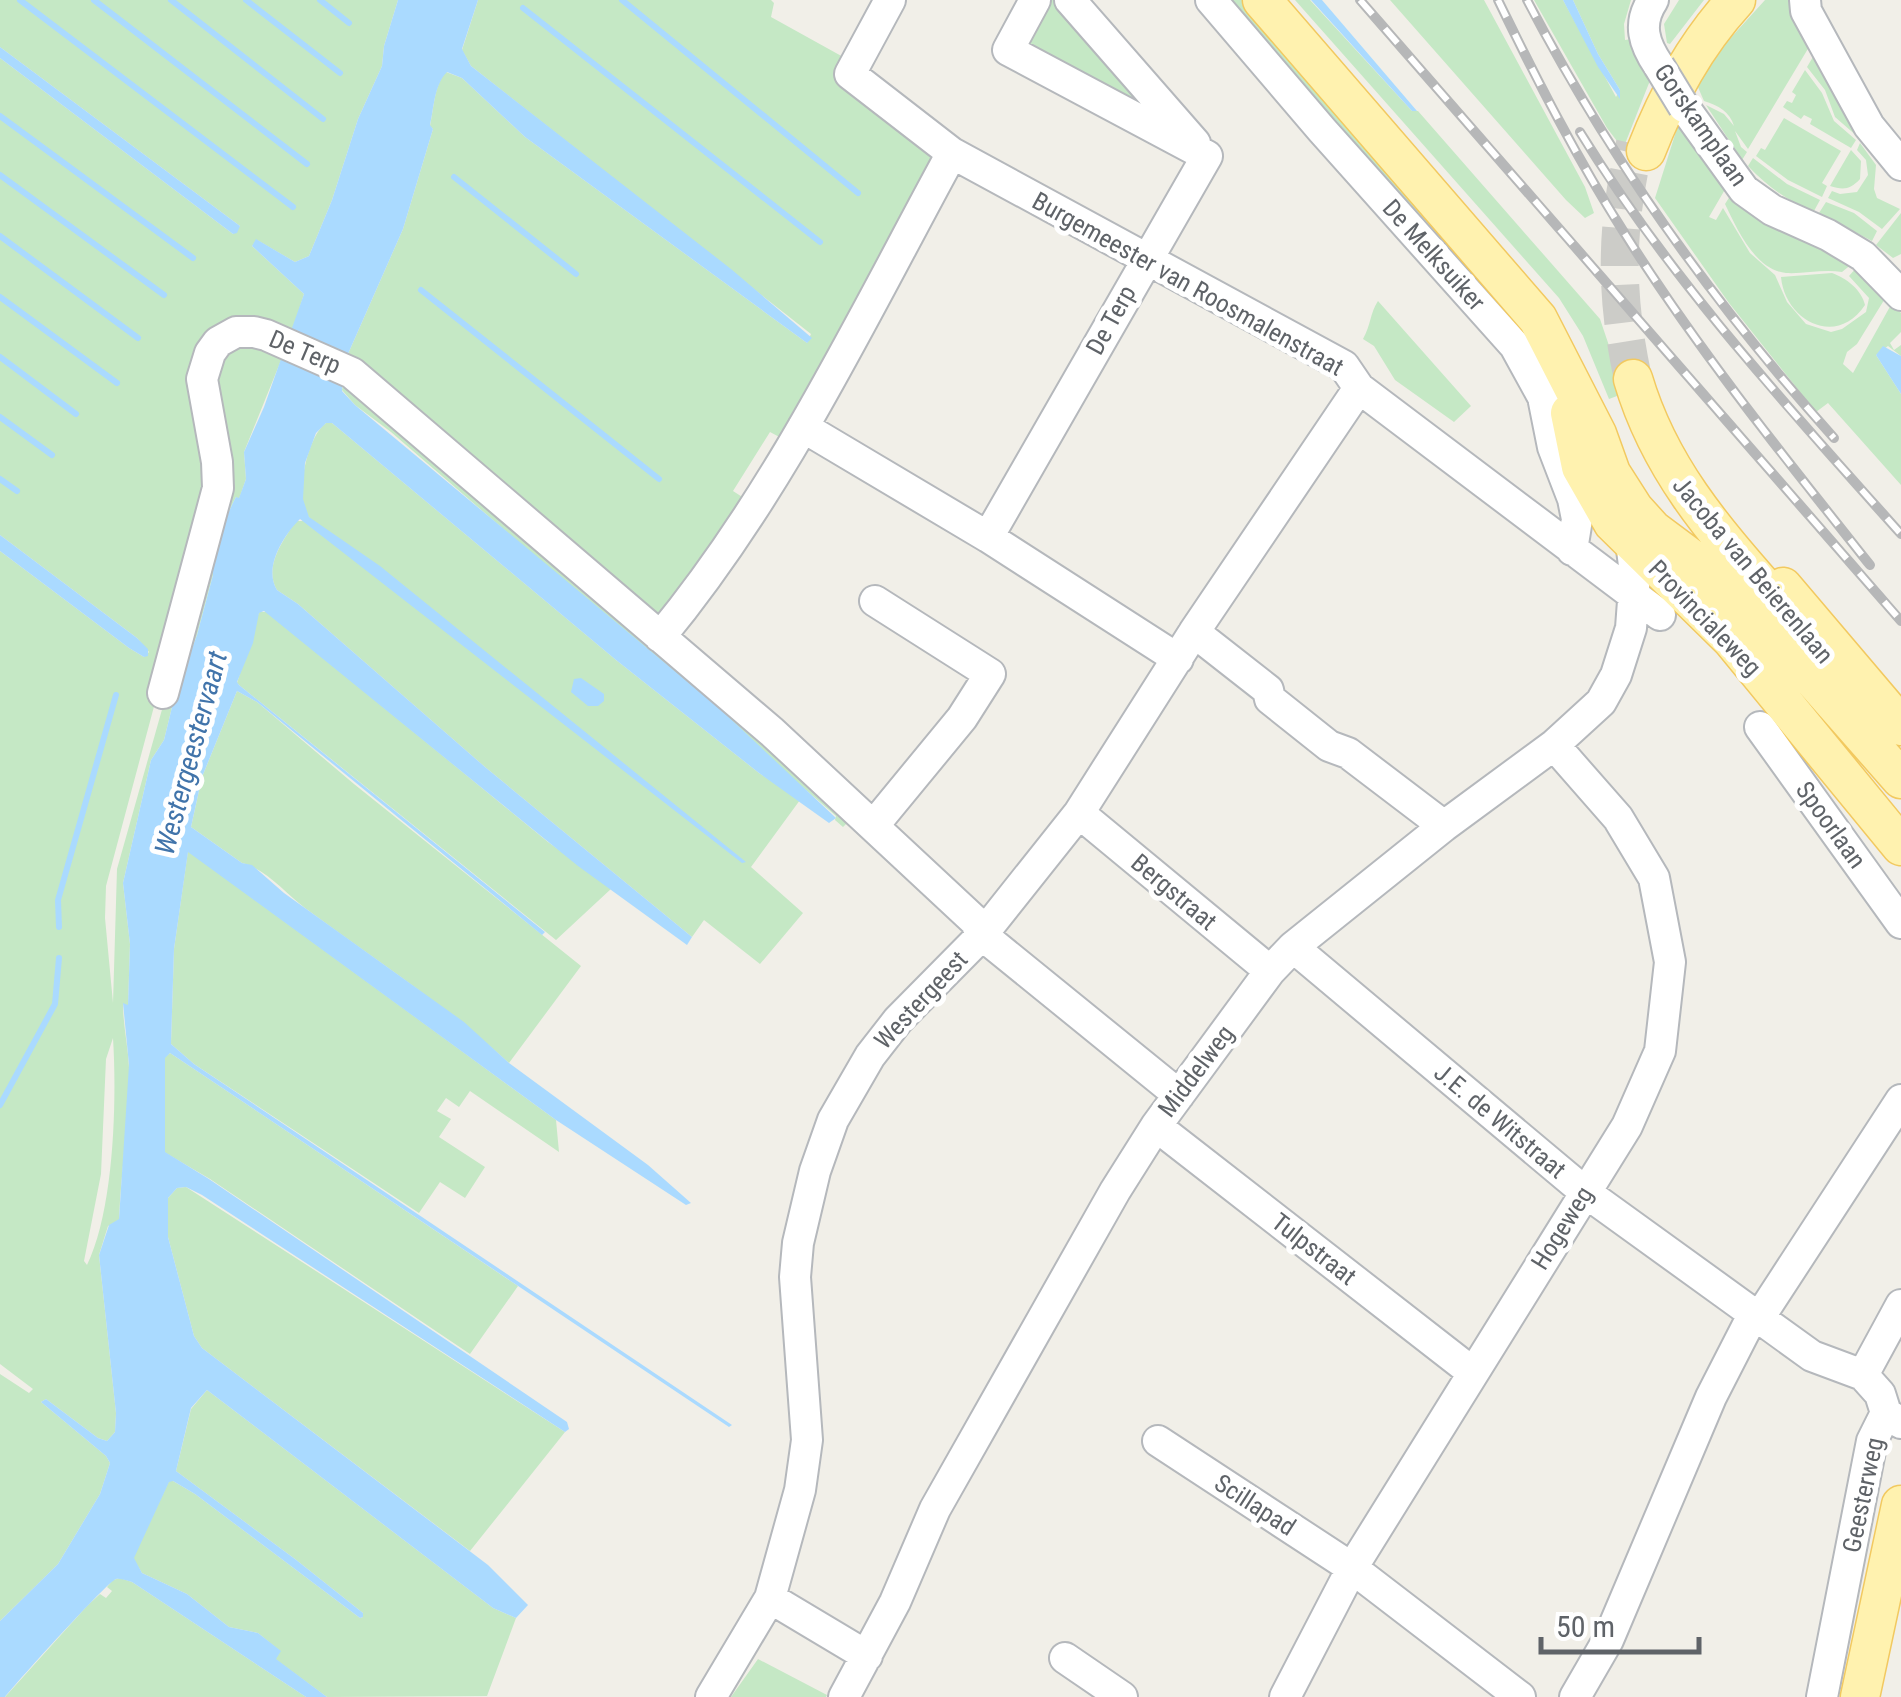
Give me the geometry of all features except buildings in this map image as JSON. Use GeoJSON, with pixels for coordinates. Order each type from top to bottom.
{"type":"FeatureCollection","features":[{"type":"Feature","properties":{"kind":"main road","name":"Provincialeweg"},"geometry":{"type":"LineString","coordinates":[[1262,0],[1528,306],[1546,332],[1597,434],[1611,473],[1634,510],[1764,622],[1901,780]]}},
{"type":"Feature","properties":{"kind":"main road"},"geometry":{"type":"LineString","coordinates":[[1715,0],[1676,52],[1646,112],[1640,148],[1704,35],[1736,0]]}},
{"type":"Feature","properties":{"kind":"main road","name":"Provincialeweg"},"geometry":{"type":"LineString","coordinates":[[1563,366],[1580,468],[1600,505],[1630,541],[1732,640],[1901,846]]}},
{"type":"Feature","properties":{"kind":"main road","name":"Jacoba van Beierenlaan"},"geometry":{"type":"LineString","coordinates":[[1901,726],[1705,495],[1670,439],[1640,379],[1652,434],[1693,502],[1901,744]]}},
{"type":"Feature","properties":{"kind":"main road","name":"Geesterweg"},"geometry":{"type":"LineString","coordinates":[[1860,1697],[1901,1505]]}},
{"type":"Feature","properties":{"kind":"street","name":"Burgemeester van Roosmalenstraat"},"geometry":{"type":"LineString","coordinates":[[890,0],[850,74],[952,153],[1344,366],[1359,388],[1660,615],[1672,612],[1696,617],[1732,640]]}},
{"type":"Feature","properties":{"kind":"street"},"geometry":{"type":"LineString","coordinates":[[1035,0],[1008,50],[1207,156]]}},
{"type":"Feature","properties":{"kind":"street"},"geometry":{"type":"LineString","coordinates":[[1070,0],[1207,156]]}},
{"type":"Feature","properties":{"kind":"street","name":"De Melksuiker"},"geometry":{"type":"LineString","coordinates":[[1211,0],[1516,346],[1543,396],[1553,447],[1573,499],[1578,518],[1572,550]]}},
{"type":"Feature","properties":{"kind":"street","name":"Gorskamplaan"},"geometry":{"type":"LineString","coordinates":[[1653,0],[1644,18],[1646,45],[1684,107],[1744,190],[1772,210],[1863,256],[1900,294]]}},
{"type":"Feature","properties":{"kind":"street"},"geometry":{"type":"LineString","coordinates":[[1805,0],[1806,11],[1869,126],[1901,165]]}},
{"type":"Feature","properties":{"kind":"street"},"geometry":{"type":"LineString","coordinates":[[660,637],[706,581],[804,427],[952,153]]}},
{"type":"Feature","properties":{"kind":"street"},"geometry":{"type":"LineString","coordinates":[[1144,260],[1207,156]]}},
{"type":"Feature","properties":{"kind":"street","name":"De Terp"},"geometry":{"type":"LineString","coordinates":[[988,537],[1144,260]]}},
{"type":"Feature","properties":{"kind":"street","name":"De Terp"},"geometry":{"type":"LineString","coordinates":[[162,693],[218,488],[202,378],[205,365],[218,342],[236,332],[266,335],[352,372],[772,732],[975,921],[982,935],[1179,1095]]}},
{"type":"Feature","properties":{"kind":"street","name":"Westergeest"},"geometry":{"type":"LineString","coordinates":[[711,1697],[770,1598],[800,1490],[806,1440],[794,1278],[815,1171],[833,1120],[870,1056],[898,1020],[982,935],[1078,813],[1194,632],[1359,388]]}},
{"type":"Feature","properties":{"kind":"street"},"geometry":{"type":"LineString","coordinates":[[804,427],[988,537],[1178,659]]}},
{"type":"Feature","properties":{"kind":"street","name":"Middelweg"},"geometry":{"type":"LineString","coordinates":[[844,1697],[936,1508],[1114,1191],[1156,1126],[1270,971],[1293,947],[1444,826],[1554,746],[1601,702],[1616,674],[1631,628],[1635,560],[1630,541]]}},
{"type":"Feature","properties":{"kind":"street"},"geometry":{"type":"LineString","coordinates":[[874,825],[962,718],[990,674],[875,601]]}},
{"type":"Feature","properties":{"kind":"street"},"geometry":{"type":"LineString","coordinates":[[1631,628],[1660,615]]}},
{"type":"Feature","properties":{"kind":"street"},"geometry":{"type":"LineString","coordinates":[[1194,632],[1268,690],[1270,699],[1329,746],[1348,754],[1444,826]]}},
{"type":"Feature","properties":{"kind":"street","name":"Spoorlaan"},"geometry":{"type":"LineString","coordinates":[[1760,727],[1901,923]]}},
{"type":"Feature","properties":{"kind":"street","name":"Hogeweg"},"geometry":{"type":"LineString","coordinates":[[1285,1697],[1352,1568],[1627,1126],[1660,1052],[1670,962],[1654,878],[1618,818],[1554,746]]}},
{"type":"Feature","properties":{"kind":"street","name":"Bergstraat"},"geometry":{"type":"LineString","coordinates":[[1078,813],[1270,971]]}},
{"type":"Feature","properties":{"kind":"street","name":"J.E. de Witstraat"},"geometry":{"type":"LineString","coordinates":[[1293,947],[1585,1192],[1812,1356],[1864,1375]]}},
{"type":"Feature","properties":{"kind":"street"},"geometry":{"type":"LineString","coordinates":[[1575,1697],[1608,1640],[1711,1397],[1756,1316],[1901,1100]]}},
{"type":"Feature","properties":{"kind":"street","name":"Tulpstraat"},"geometry":{"type":"LineString","coordinates":[[1156,1126],[1472,1372]]}},
{"type":"Feature","properties":{"kind":"street"},"geometry":{"type":"LineString","coordinates":[[1894,1418],[1864,1375],[1901,1305]]}},
{"type":"Feature","properties":{"kind":"street","name":"Geesterweg"},"geometry":{"type":"LineString","coordinates":[[1822,1697],[1872,1442],[1894,1418]]}},
{"type":"Feature","properties":{"kind":"street","name":"Scillapad"},"geometry":{"type":"LineString","coordinates":[[1158,1441],[1352,1568],[1520,1697]]}},
{"type":"Feature","properties":{"kind":"street"},"geometry":{"type":"LineString","coordinates":[[770,1598],[867,1656]]}},
{"type":"Feature","properties":{"kind":"street"},"geometry":{"type":"LineString","coordinates":[[1065,1658],[1122,1697]]}},
{"type":"Feature","properties":{"kind":"green space"},"geometry":{"type":"Polygon","coordinates":[[[0,0],[398,0],[382,66],[358,119],[309,256],[295,262],[257,240],[252,246],[304,294],[290,338],[244,326],[226,331],[206,351],[200,368],[201,407],[213,486],[106,886],[113,1003],[117,869],[222,497],[222,457],[208,376],[219,348],[233,339],[260,338],[286,348],[244,452],[246,479],[220,536],[197,635],[177,687],[179,692],[164,740],[151,760],[123,883],[130,944],[128,1006],[123,1004],[128,1105],[119,1220],[108,1226],[99,1255],[115,1432],[107,1441],[98,1438],[46,1399],[41,1402],[110,1463],[100,1494],[58,1564],[0,1621],[0,1374],[29,1393],[33,1389],[0,1364],[0,551],[129,648],[144,657],[149,652],[137,638],[0,535],[0,58],[233,234],[240,226],[0,47],[0,0]],[[113,1038],[106,1059],[101,1174],[84,1261],[87,1265],[108,1186],[113,1038]]]}},
{"type":"Feature","properties":{"kind":"green space"},"geometry":{"type":"Polygon","coordinates":[[[478,0],[771,0],[771,17],[845,58],[938,153],[785,440],[770,432],[733,491],[750,502],[663,621],[344,363],[403,229],[433,129],[430,126],[437,90],[446,72],[462,78],[525,137],[807,343],[811,334],[471,66],[462,50],[478,0]]]}},
{"type":"Feature","properties":{"kind":"green space"},"geometry":{"type":"Polygon","coordinates":[[[1046,0],[1057,0],[1151,113],[1025,47],[1046,0]]]}},
{"type":"Feature","properties":{"kind":"green space"},"geometry":{"type":"Polygon","coordinates":[[[1228,0],[1245,0],[1521,315],[1528,340],[1228,0]]]}},
{"type":"Feature","properties":{"kind":"green space"},"geometry":{"type":"Polygon","coordinates":[[[1295,0],[1310,0],[1412,111],[1418,111],[1600,319],[1625,393],[1609,399],[1583,336],[1559,298],[1295,0]]]}},
{"type":"Feature","properties":{"kind":"green space"},"geometry":{"type":"Polygon","coordinates":[[[1390,0],[1484,0],[1585,187],[1594,213],[1585,218],[1566,200],[1390,0]]]}},
{"type":"Feature","properties":{"kind":"green space"},"geometry":{"type":"Polygon","coordinates":[[[1534,0],[1563,0],[1616,97],[1620,90],[1573,0],[1631,0],[1624,24],[1625,40],[1632,39],[1651,78],[1623,149],[1607,128],[1534,0]]]}},
{"type":"Feature","properties":{"kind":"green space"},"geometry":{"type":"Polygon","coordinates":[[[1679,0],[1704,0],[1670,44],[1664,24],[1679,0]]]}},
{"type":"Feature","properties":{"kind":"green space"},"geometry":{"type":"Polygon","coordinates":[[[1765,0],[1799,0],[1815,37],[1748,149],[1735,131],[1747,152],[1742,160],[1706,105],[1724,114],[1734,126],[1730,117],[1704,101],[1697,85],[1727,42],[1765,0]]]}},
{"type":"Feature","properties":{"kind":"green space"},"geometry":{"type":"Polygon","coordinates":[[[1820,45],[1858,137],[1835,117],[1825,90],[1807,67],[1820,45]]]}},
{"type":"Feature","properties":{"kind":"green space"},"geometry":{"type":"Polygon","coordinates":[[[1805,70],[1822,93],[1834,121],[1856,140],[1851,148],[1810,124],[1812,119],[1804,115],[1801,119],[1783,107],[1787,101],[1792,103],[1796,95],[1792,92],[1805,70]]]}},
{"type":"Feature","properties":{"kind":"green space"},"geometry":{"type":"Polygon","coordinates":[[[1784,118],[1841,151],[1822,183],[1827,186],[1822,197],[1788,180],[1756,156],[1761,148],[1765,150],[1784,118]]]}},
{"type":"Feature","properties":{"kind":"green space"},"geometry":{"type":"Polygon","coordinates":[[[1679,122],[1727,186],[1709,217],[1716,220],[1723,208],[1750,253],[1775,275],[1787,302],[1806,324],[1831,332],[1866,312],[1869,298],[1849,276],[1857,267],[1886,297],[1857,344],[1847,352],[1843,364],[1853,373],[1892,303],[1901,313],[1901,332],[1890,343],[1894,350],[1901,345],[1901,356],[1888,346],[1876,355],[1901,394],[1901,485],[1828,403],[1816,412],[1729,303],[1655,198],[1679,122]]]}},
{"type":"Feature","properties":{"kind":"green space"},"geometry":{"type":"Polygon","coordinates":[[[1860,143],[1876,165],[1877,198],[1900,209],[1882,229],[1859,212],[1828,198],[1832,191],[1857,192],[1868,175],[1866,160],[1857,150],[1860,143]]]}},
{"type":"Feature","properties":{"kind":"green space"},"geometry":{"type":"Polygon","coordinates":[[[1851,150],[1861,161],[1860,179],[1846,188],[1830,186],[1851,150]]]}},
{"type":"Feature","properties":{"kind":"green space"},"geometry":{"type":"Polygon","coordinates":[[[1753,158],[1787,184],[1820,200],[1814,211],[1763,180],[1748,166],[1753,158]]]}},
{"type":"Feature","properties":{"kind":"green space"},"geometry":{"type":"Polygon","coordinates":[[[1732,193],[1853,263],[1842,272],[1775,270],[1756,256],[1741,236],[1725,204],[1732,193]]]}},
{"type":"Feature","properties":{"kind":"green space"},"geometry":{"type":"Polygon","coordinates":[[[1826,202],[1854,213],[1877,231],[1872,241],[1819,213],[1826,202]]]}},
{"type":"Feature","properties":{"kind":"green space"},"geometry":{"type":"Polygon","coordinates":[[[1901,213],[1901,254],[1893,258],[1876,245],[1901,213]]]}},
{"type":"Feature","properties":{"kind":"green space"},"geometry":{"type":"Polygon","coordinates":[[[1832,273],[1853,285],[1865,305],[1854,318],[1827,327],[1802,317],[1785,293],[1781,277],[1832,273]]]}},
{"type":"Feature","properties":{"kind":"green space"},"geometry":{"type":"Polygon","coordinates":[[[1378,301],[1471,406],[1454,422],[1395,380],[1374,346],[1363,339],[1378,301]]]}},
{"type":"Feature","properties":{"kind":"green space"},"geometry":{"type":"Polygon","coordinates":[[[344,380],[856,814],[843,827],[836,816],[355,405],[342,390],[344,380]]]}},
{"type":"Feature","properties":{"kind":"green space"},"geometry":{"type":"Polygon","coordinates":[[[326,423],[332,423],[616,660],[759,773],[800,800],[751,867],[803,913],[760,964],[704,920],[692,937],[277,590],[272,572],[277,554],[296,521],[306,521],[744,863],[394,578],[307,515],[302,494],[305,466],[314,440],[326,423]]]}},
{"type":"Feature","properties":{"kind":"green space"},"geometry":{"type":"Polygon","coordinates":[[[259,612],[267,612],[548,842],[612,888],[556,940],[237,683],[259,612]]]}},
{"type":"Feature","properties":{"kind":"green space"},"geometry":{"type":"Polygon","coordinates":[[[237,691],[257,702],[581,966],[509,1063],[460,1021],[267,876],[191,827],[202,777],[237,691]]]}},
{"type":"Feature","properties":{"kind":"green space"},"geometry":{"type":"Polygon","coordinates":[[[188,851],[556,1120],[559,1152],[470,1091],[459,1107],[446,1098],[437,1111],[451,1119],[439,1137],[485,1167],[465,1198],[440,1182],[419,1213],[194,1064],[171,1044],[174,949],[188,851]]]}},
{"type":"Feature","properties":{"kind":"green space"},"geometry":{"type":"Polygon","coordinates":[[[170,1053],[518,1286],[470,1354],[164,1152],[165,1057],[170,1053]]]}},
{"type":"Feature","properties":{"kind":"green space"},"geometry":{"type":"Polygon","coordinates":[[[186,1187],[565,1432],[470,1551],[202,1348],[194,1336],[168,1237],[168,1198],[177,1188],[186,1187]]]}},
{"type":"Feature","properties":{"kind":"green space"},"geometry":{"type":"Polygon","coordinates":[[[207,1390],[493,1608],[516,1618],[487,1696],[327,1697],[275,1659],[280,1651],[258,1633],[229,1627],[187,1594],[142,1573],[133,1558],[169,1481],[173,1481],[363,1617],[363,1613],[295,1559],[176,1471],[191,1409],[207,1390]]]}},
{"type":"Feature","properties":{"kind":"green space"},"geometry":{"type":"Polygon","coordinates":[[[120,1578],[132,1582],[306,1697],[5,1697],[87,1606],[100,1594],[106,1598],[112,1591],[107,1587],[120,1578]]]}},
{"type":"Feature","properties":{"kind":"green space"},"geometry":{"type":"Polygon","coordinates":[[[758,1659],[827,1695],[826,1697],[731,1697],[758,1659]]]}},
{"type":"Feature","properties":{"kind":"water","name":"Westergeestervaart"},"geometry":{"type":"Polygon","coordinates":[[[398,0],[478,0],[462,49],[471,66],[731,269],[812,338],[807,343],[525,137],[462,78],[447,72],[437,90],[430,125],[433,129],[403,229],[344,363],[342,391],[719,708],[836,818],[829,823],[759,773],[616,660],[332,423],[326,423],[316,433],[305,463],[303,499],[309,517],[380,566],[746,862],[742,863],[300,519],[282,542],[274,562],[273,581],[277,590],[692,937],[687,945],[578,866],[264,611],[259,613],[239,685],[545,932],[542,935],[257,702],[237,691],[202,777],[191,827],[242,863],[252,865],[284,893],[464,1022],[509,1063],[648,1165],[691,1203],[686,1205],[556,1120],[188,852],[174,949],[171,1044],[194,1064],[732,1425],[729,1427],[170,1053],[165,1058],[165,1152],[567,1422],[569,1429],[565,1432],[186,1187],[177,1188],[168,1198],[168,1237],[194,1336],[202,1348],[488,1565],[528,1605],[516,1618],[493,1608],[207,1390],[191,1408],[176,1471],[295,1559],[363,1613],[363,1617],[173,1481],[169,1482],[134,1558],[142,1573],[187,1594],[229,1627],[258,1633],[281,1651],[276,1659],[327,1697],[306,1697],[132,1582],[116,1579],[5,1697],[0,1697],[0,1621],[58,1564],[100,1494],[110,1463],[41,1402],[46,1399],[98,1438],[107,1441],[115,1432],[99,1255],[109,1225],[119,1219],[129,1065],[123,1003],[128,1005],[130,944],[123,883],[151,760],[164,740],[177,688],[197,635],[220,536],[246,479],[244,452],[304,294],[252,246],[256,239],[295,262],[309,256],[358,119],[382,66],[398,0]]]}},
{"type":"Feature","properties":{"kind":"water"},"geometry":{"type":"Polygon","coordinates":[[[1311,0],[1322,0],[1417,111],[1412,111],[1311,0]]]}},
{"type":"Feature","properties":{"kind":"water"},"geometry":{"type":"Polygon","coordinates":[[[1563,0],[1573,0],[1620,90],[1620,99],[1598,67],[1563,0]]]}},
{"type":"Feature","properties":{"kind":"water"},"geometry":{"type":"Polygon","coordinates":[[[0,47],[240,226],[237,233],[233,234],[0,58],[0,47]]]}},
{"type":"Feature","properties":{"kind":"water"},"geometry":{"type":"Polygon","coordinates":[[[1883,346],[1901,356],[1901,394],[1876,355],[1883,346]]]}},
{"type":"Feature","properties":{"kind":"water"},"geometry":{"type":"Polygon","coordinates":[[[0,535],[137,638],[148,649],[148,656],[129,648],[0,551],[0,535]]]}},
{"type":"Feature","properties":{"kind":"water"},"geometry":{"type":"Polygon","coordinates":[[[581,678],[604,694],[604,701],[598,706],[588,706],[571,692],[574,679],[581,678]]]}},
{"type":"Feature","properties":{"kind":"waterway"},"geometry":{"type":"LineString","coordinates":[[20,0],[293,207]]}},
{"type":"Feature","properties":{"kind":"waterway"},"geometry":{"type":"LineString","coordinates":[[94,0],[307,164]]}},
{"type":"Feature","properties":{"kind":"waterway"},"geometry":{"type":"LineString","coordinates":[[171,0],[323,119]]}},
{"type":"Feature","properties":{"kind":"waterway"},"geometry":{"type":"LineString","coordinates":[[246,0],[340,73]]}},
{"type":"Feature","properties":{"kind":"waterway"},"geometry":{"type":"LineString","coordinates":[[320,0],[349,23]]}},
{"type":"Feature","properties":{"kind":"waterway"},"geometry":{"type":"LineString","coordinates":[[622,0],[858,193]]}},
{"type":"Feature","properties":{"kind":"waterway"},"geometry":{"type":"LineString","coordinates":[[523,8],[820,242]]}},
{"type":"Feature","properties":{"kind":"waterway"},"geometry":{"type":"LineString","coordinates":[[0,116],[193,258]]}},
{"type":"Feature","properties":{"kind":"waterway"},"geometry":{"type":"LineString","coordinates":[[0,175],[164,295]]}},
{"type":"Feature","properties":{"kind":"waterway"},"geometry":{"type":"LineString","coordinates":[[454,177],[576,274]]}},
{"type":"Feature","properties":{"kind":"waterway"},"geometry":{"type":"LineString","coordinates":[[0,236],[138,338]]}},
{"type":"Feature","properties":{"kind":"waterway"},"geometry":{"type":"LineString","coordinates":[[421,290],[659,479]]}},
{"type":"Feature","properties":{"kind":"waterway"},"geometry":{"type":"LineString","coordinates":[[0,297],[117,383]]}},
{"type":"Feature","properties":{"kind":"waterway"},"geometry":{"type":"LineString","coordinates":[[0,357],[76,414]]}},
{"type":"Feature","properties":{"kind":"waterway"},"geometry":{"type":"LineString","coordinates":[[0,417],[52,455]]}},
{"type":"Feature","properties":{"kind":"waterway"},"geometry":{"type":"LineString","coordinates":[[0,479],[17,491]]}},
{"type":"Feature","properties":{"kind":"waterway"},"geometry":{"type":"LineString","coordinates":[[59,927],[58,900],[116,695]]}},
{"type":"Feature","properties":{"kind":"waterway"},"geometry":{"type":"LineString","coordinates":[[0,1105],[55,1004],[59,958]]}},
{"type":"Feature","properties":{"kind":"tunnel"},"geometry":{"type":"LineString","coordinates":[[1633,379],[1623,319],[1620,262],[1624,204],[1635,144]]}},
{"type":"Feature","properties":{"kind":"railway"},"geometry":{"type":"LineString","coordinates":[[1360,0],[1901,621]]}},
{"type":"Feature","properties":{"kind":"railway"},"geometry":{"type":"LineString","coordinates":[[1498,0],[1574,148],[1653,277],[1743,403],[1870,565]]}},
{"type":"Feature","properties":{"kind":"railway"},"geometry":{"type":"LineString","coordinates":[[1527,0],[1593,117],[1667,228],[1747,335],[1834,438]]}},
{"type":"Feature","properties":{"kind":"railway"},"geometry":{"type":"LineString","coordinates":[[1580,132],[1691,290],[1901,534]]}}]}
